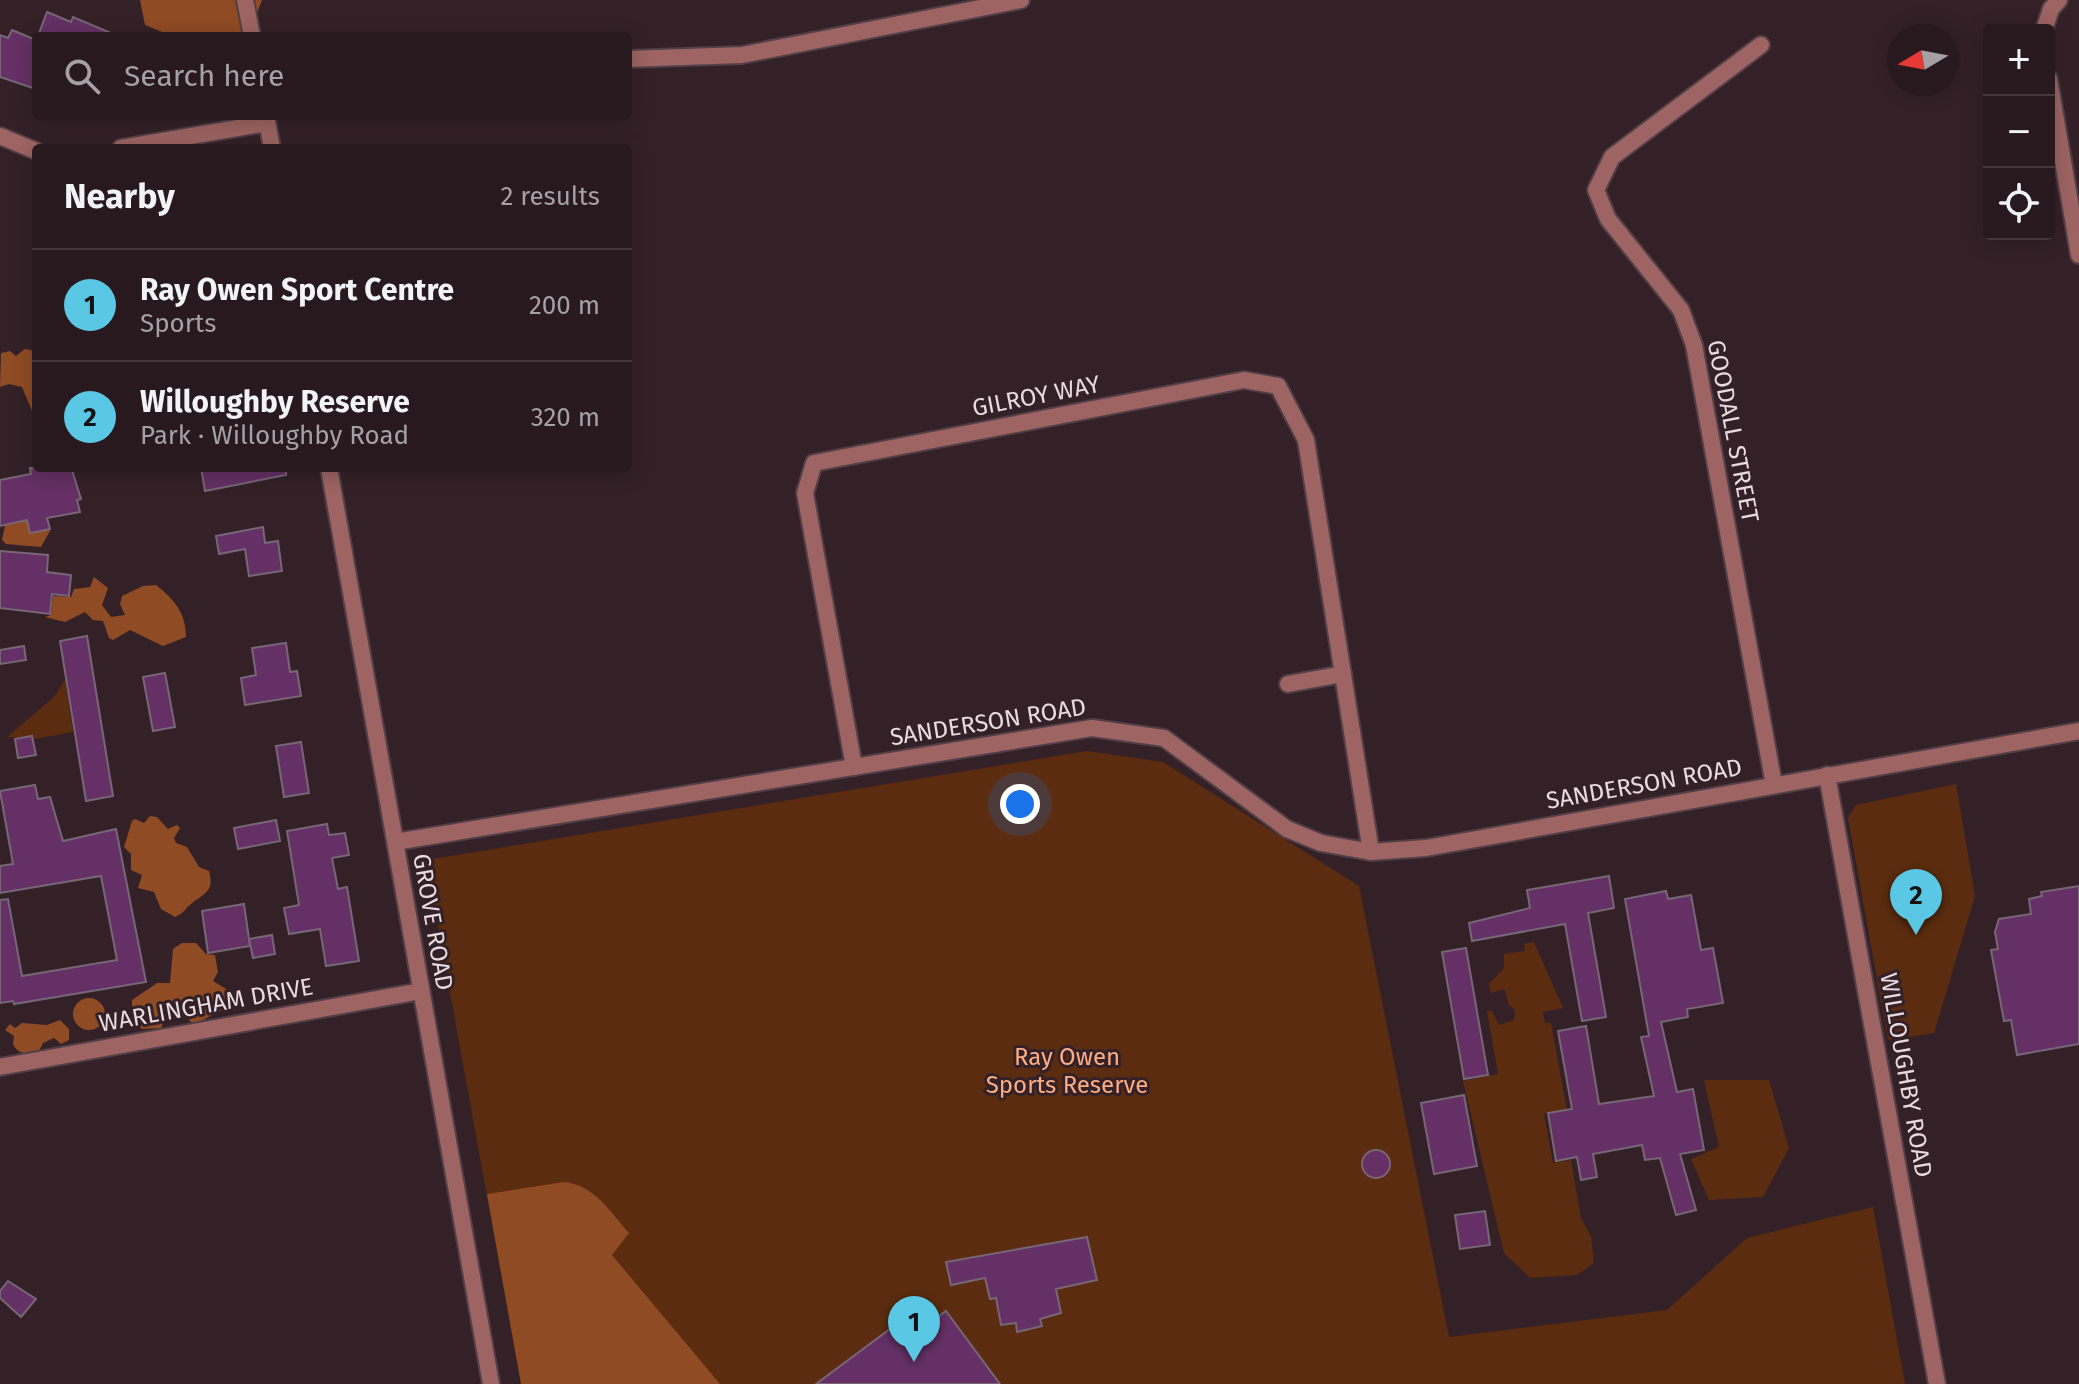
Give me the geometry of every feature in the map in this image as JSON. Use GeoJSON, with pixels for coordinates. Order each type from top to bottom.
{"type":"FeatureCollection","features":[{"type":"Feature","properties":{"kind":"street"},"geometry":{"type":"LineString","coordinates":[[245,0],[251,32]]}},
{"type":"Feature","properties":{"kind":"street"},"geometry":{"type":"LineString","coordinates":[[632,59],[742,55],[1021,0]]}},
{"type":"Feature","properties":{"kind":"street"},"geometry":{"type":"LineString","coordinates":[[2046,24],[2051,9],[2059,0]]}},
{"type":"Feature","properties":{"kind":"street","name":"GOODALL STREET"},"geometry":{"type":"LineString","coordinates":[[1761,45],[1612,157],[1596,190],[1608,219],[1681,310],[1694,345],[1774,785]]}},
{"type":"Feature","properties":{"kind":"street"},"geometry":{"type":"LineString","coordinates":[[2052,96],[2079,255]]}},
{"type":"Feature","properties":{"kind":"street"},"geometry":{"type":"LineString","coordinates":[[142,144],[267,120],[271,144]]}},
{"type":"Feature","properties":{"kind":"street"},"geometry":{"type":"LineString","coordinates":[[0,136],[32,149]]}},
{"type":"Feature","properties":{"kind":"street","name":"GILROY WAY"},"geometry":{"type":"LineString","coordinates":[[854,767],[805,493],[814,463],[1244,380],[1278,386],[1306,440],[1371,852]]}},
{"type":"Feature","properties":{"kind":"street","name":"GROVE ROAD"},"geometry":{"type":"LineString","coordinates":[[330,472],[491,1384]]}},
{"type":"Feature","properties":{"kind":"street"},"geometry":{"type":"LineString","coordinates":[[1288,684],[1343,674]]}},
{"type":"Feature","properties":{"kind":"street","name":"SANDERSON ROAD"},"geometry":{"type":"LineString","coordinates":[[395,842],[1092,728],[1164,738],[1287,829],[1321,843],[1371,852],[1426,848],[2079,731]]}},
{"type":"Feature","properties":{"kind":"street","name":"WILLOUGHBY ROAD"},"geometry":{"type":"LineString","coordinates":[[1827,775],[1937,1384]]}},
{"type":"Feature","properties":{"kind":"street","name":"WARLINGHAM DRIVE"},"geometry":{"type":"LineString","coordinates":[[0,1067],[421,991]]}},
{"type":"Feature","properties":{"kind":"green space"},"geometry":{"type":"Polygon","coordinates":[[[65,680],[73,732],[34,739],[7,737],[54,697],[65,680]]]}},
{"type":"Feature","properties":{"kind":"green space","name":"Ray Owen Sports Reserve"},"geometry":{"type":"Polygon","coordinates":[[[1087,751],[1163,762],[1359,886],[1449,1337],[1667,1310],[1747,1238],[1873,1207],[1905,1384],[521,1384],[426,860],[1087,751]]]}},
{"type":"Feature","properties":{"kind":"green space"},"geometry":{"type":"Polygon","coordinates":[[[1956,784],[1975,896],[1934,1033],[1888,1040],[1848,818],[1856,805],[1956,784]]]}},
{"type":"Feature","properties":{"kind":"green space"},"geometry":{"type":"Polygon","coordinates":[[[1534,942],[1563,1008],[1543,1012],[1545,1023],[1551,1023],[1567,1110],[1544,1114],[1553,1163],[1571,1160],[1581,1218],[1591,1236],[1594,1263],[1577,1275],[1530,1278],[1504,1253],[1463,1081],[1498,1074],[1487,1011],[1492,1011],[1499,1025],[1514,1020],[1515,1010],[1509,1005],[1504,989],[1491,993],[1489,984],[1504,968],[1504,954],[1525,951],[1524,944],[1534,942]]]}},
{"type":"Feature","properties":{"kind":"green space"},"geometry":{"type":"Polygon","coordinates":[[[1704,1080],[1769,1080],[1789,1148],[1763,1197],[1709,1200],[1691,1159],[1719,1147],[1704,1080]]]}},
{"type":"Feature","properties":{"kind":"shaded area"},"geometry":{"type":"Polygon","coordinates":[[[140,0],[262,0],[253,32],[162,32],[145,25],[140,0]]]}},
{"type":"Feature","properties":{"kind":"shaded area"},"geometry":{"type":"Polygon","coordinates":[[[25,349],[32,350],[32,411],[22,387],[9,384],[0,387],[1,353],[10,351],[16,356],[25,349]]]}},
{"type":"Feature","properties":{"kind":"shaded area"},"geometry":{"type":"Polygon","coordinates":[[[16,516],[45,525],[50,531],[41,547],[6,544],[2,540],[5,526],[2,519],[16,516]]]}},
{"type":"Feature","properties":{"kind":"shaded area"},"geometry":{"type":"Polygon","coordinates":[[[94,577],[108,588],[102,605],[111,617],[125,615],[120,604],[122,596],[143,586],[156,585],[178,607],[186,637],[163,646],[130,630],[113,640],[109,638],[103,621],[93,620],[85,612],[65,622],[45,617],[51,615],[53,596],[71,597],[74,589],[90,587],[94,577]]]}},
{"type":"Feature","properties":{"kind":"shaded area"},"geometry":{"type":"Polygon","coordinates":[[[150,816],[157,817],[168,829],[177,825],[180,828],[174,838],[176,843],[187,847],[199,867],[209,871],[211,883],[207,891],[175,917],[161,909],[154,892],[138,888],[142,875],[131,870],[131,854],[124,847],[132,821],[135,819],[144,823],[150,816]]]}},
{"type":"Feature","properties":{"kind":"shaded area"},"geometry":{"type":"Polygon","coordinates":[[[182,943],[196,943],[206,954],[215,955],[218,972],[213,981],[231,992],[231,1004],[193,1024],[174,1005],[169,1008],[161,1028],[142,1029],[132,1020],[132,1000],[157,983],[170,983],[173,949],[182,943]]]}},
{"type":"Feature","properties":{"kind":"shaded area"},"geometry":{"type":"Polygon","coordinates":[[[89,998],[100,1003],[105,1014],[100,1025],[89,1030],[78,1025],[73,1014],[78,1003],[89,998]]]}},
{"type":"Feature","properties":{"kind":"shaded area"},"geometry":{"type":"Polygon","coordinates":[[[60,1020],[69,1029],[69,1040],[61,1044],[54,1038],[43,1043],[38,1053],[20,1052],[13,1044],[14,1036],[5,1030],[10,1024],[15,1028],[22,1023],[47,1025],[60,1020]]]}},
{"type":"Feature","properties":{"kind":"shaded area"},"geometry":{"type":"Polygon","coordinates":[[[564,1182],[585,1188],[593,1194],[629,1233],[612,1255],[720,1384],[521,1384],[487,1194],[564,1182]]]}},
{"type":"Feature","properties":{"kind":"building"},"geometry":{"type":"Polygon","coordinates":[[[47,12],[71,22],[73,17],[109,32],[40,32],[47,12]]]}},
{"type":"Feature","properties":{"kind":"building"},"geometry":{"type":"Polygon","coordinates":[[[12,30],[32,38],[32,88],[0,77],[0,35],[8,38],[12,30]]]}},
{"type":"Feature","properties":{"kind":"building"},"geometry":{"type":"Polygon","coordinates":[[[30,468],[32,472],[73,472],[81,499],[77,500],[80,512],[47,518],[50,529],[30,533],[27,520],[0,526],[0,480],[31,474],[30,468]]]}},
{"type":"Feature","properties":{"kind":"building"},"geometry":{"type":"Polygon","coordinates":[[[202,472],[286,472],[286,475],[205,491],[202,472]]]}},
{"type":"Feature","properties":{"kind":"building"},"geometry":{"type":"Polygon","coordinates":[[[263,527],[265,543],[278,541],[282,571],[249,576],[245,549],[219,554],[216,536],[263,527]]]}},
{"type":"Feature","properties":{"kind":"building"},"geometry":{"type":"Polygon","coordinates":[[[0,551],[48,555],[47,572],[71,575],[69,596],[52,594],[50,614],[0,608],[0,551]]]}},
{"type":"Feature","properties":{"kind":"building"},"geometry":{"type":"Polygon","coordinates":[[[87,636],[113,796],[86,801],[60,641],[87,636]]]}},
{"type":"Feature","properties":{"kind":"building"},"geometry":{"type":"Polygon","coordinates":[[[286,643],[290,672],[297,671],[301,696],[245,705],[241,678],[256,675],[252,648],[286,643]]]}},
{"type":"Feature","properties":{"kind":"building"},"geometry":{"type":"Polygon","coordinates":[[[24,646],[26,660],[0,664],[0,650],[24,646]]]}},
{"type":"Feature","properties":{"kind":"building"},"geometry":{"type":"Polygon","coordinates":[[[165,673],[175,727],[153,731],[143,677],[165,673]]]}},
{"type":"Feature","properties":{"kind":"building"},"geometry":{"type":"Polygon","coordinates":[[[32,736],[36,755],[18,758],[15,739],[32,736]]]}},
{"type":"Feature","properties":{"kind":"building"},"geometry":{"type":"Polygon","coordinates":[[[301,742],[309,793],[284,797],[276,746],[301,742]]]}},
{"type":"Feature","properties":{"kind":"building"},"geometry":{"type":"Polygon","coordinates":[[[35,785],[38,799],[50,797],[63,841],[116,829],[146,982],[14,1004],[13,1001],[0,1003],[0,900],[8,899],[22,976],[117,960],[101,876],[0,893],[0,866],[13,864],[0,791],[35,785]]]}},
{"type":"Feature","properties":{"kind":"building"},"geometry":{"type":"Polygon","coordinates":[[[276,820],[280,841],[238,849],[234,828],[276,820]]]}},
{"type":"Feature","properties":{"kind":"building"},"geometry":{"type":"Polygon","coordinates":[[[327,824],[329,835],[345,833],[349,855],[332,858],[338,889],[347,887],[359,961],[326,966],[320,929],[289,934],[284,908],[299,905],[287,831],[327,824]]]}},
{"type":"Feature","properties":{"kind":"building"},"geometry":{"type":"Polygon","coordinates":[[[1609,876],[1614,908],[1588,913],[1606,1017],[1582,1021],[1565,924],[1472,941],[1469,923],[1530,908],[1527,890],[1609,876]]]}},
{"type":"Feature","properties":{"kind":"building"},"geometry":{"type":"Polygon","coordinates":[[[2079,886],[2079,1044],[2017,1055],[2011,1020],[2004,1021],[1991,950],[1998,949],[1995,932],[1999,919],[2031,914],[2029,899],[2042,896],[2041,892],[2079,886]]]}},
{"type":"Feature","properties":{"kind":"building"},"geometry":{"type":"Polygon","coordinates":[[[1666,891],[1668,899],[1691,895],[1701,950],[1713,948],[1723,1003],[1687,1009],[1688,1017],[1661,1022],[1677,1092],[1693,1089],[1704,1150],[1680,1154],[1696,1210],[1676,1215],[1660,1158],[1645,1160],[1642,1145],[1593,1154],[1597,1177],[1581,1180],[1577,1157],[1556,1161],[1548,1113],[1572,1109],[1558,1031],[1586,1026],[1599,1104],[1654,1096],[1641,1037],[1649,1036],[1625,899],[1666,891]]]}},
{"type":"Feature","properties":{"kind":"building"},"geometry":{"type":"Polygon","coordinates":[[[244,904],[250,946],[208,953],[202,911],[244,904]]]}},
{"type":"Feature","properties":{"kind":"building"},"geometry":{"type":"Polygon","coordinates":[[[272,935],[275,954],[253,958],[249,939],[272,935]]]}},
{"type":"Feature","properties":{"kind":"building"},"geometry":{"type":"Polygon","coordinates":[[[1466,948],[1488,1075],[1464,1079],[1442,952],[1466,948]]]}},
{"type":"Feature","properties":{"kind":"building"},"geometry":{"type":"Polygon","coordinates":[[[1464,1095],[1477,1166],[1434,1174],[1421,1103],[1464,1095]]]}},
{"type":"Feature","properties":{"kind":"building"},"geometry":{"type":"Polygon","coordinates":[[[1376,1150],[1386,1154],[1390,1164],[1386,1174],[1376,1178],[1366,1174],[1362,1164],[1366,1154],[1376,1150]]]}},
{"type":"Feature","properties":{"kind":"building"},"geometry":{"type":"Polygon","coordinates":[[[1485,1211],[1490,1245],[1460,1249],[1455,1215],[1485,1211]]]}},
{"type":"Feature","properties":{"kind":"building"},"geometry":{"type":"Polygon","coordinates":[[[1087,1237],[1097,1280],[1056,1289],[1061,1313],[1040,1319],[1042,1326],[1017,1332],[1016,1323],[1001,1325],[996,1298],[990,1299],[985,1278],[951,1285],[946,1262],[1087,1237]]]}},
{"type":"Feature","properties":{"kind":"building"},"geometry":{"type":"Polygon","coordinates":[[[8,1281],[36,1299],[21,1317],[0,1298],[0,1291],[8,1281]]]}},
{"type":"Feature","properties":{"kind":"building"},"geometry":{"type":"Polygon","coordinates":[[[946,1311],[1000,1384],[816,1384],[894,1326],[905,1341],[946,1311]]]}},
{"type":"Feature","properties":{"kind":"place","name":"Willoughby Reserve"},"geometry":{"type":"Point","coordinates":[1916,935]}},
{"type":"Feature","properties":{"kind":"place","name":"Ray Owen Sport Centre"},"geometry":{"type":"Point","coordinates":[914,1362]}}]}
